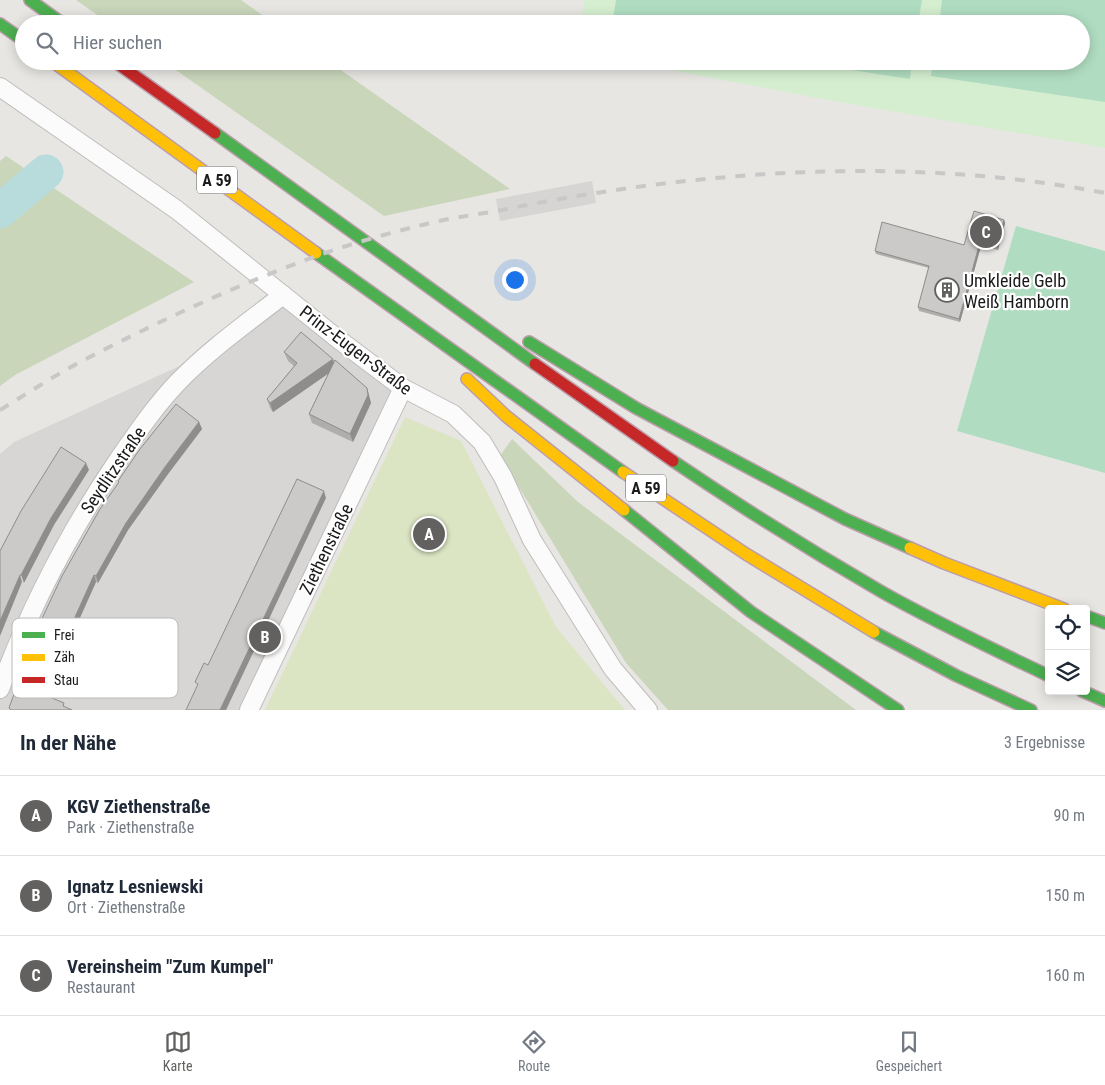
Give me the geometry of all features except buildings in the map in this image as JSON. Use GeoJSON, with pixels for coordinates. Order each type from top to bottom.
{"type":"FeatureCollection","features":[{"type":"Feature","properties":{"kind":"highway"},"geometry":{"type":"LineString","coordinates":[[30,0],[51,15]]}},
{"type":"Feature","properties":{"kind":"highway"},"geometry":{"type":"LineString","coordinates":[[0,24],[15,35]]}},
{"type":"Feature","properties":{"kind":"highway","name":"A 59"},"geometry":{"type":"LineString","coordinates":[[64,70],[519,399],[710,532],[792,584],[922,658],[1031,710]]}},
{"type":"Feature","properties":{"kind":"highway","name":"A 59"},"geometry":{"type":"LineString","coordinates":[[127,70],[425,284],[538,368],[729,500],[810,551],[888,596],[983,647],[1045,674]]}},
{"type":"Feature","properties":{"kind":"highway"},"geometry":{"type":"LineString","coordinates":[[425,284],[550,353],[636,408],[845,519],[944,563],[1052,605]]}},
{"type":"Feature","properties":{"kind":"highway"},"geometry":{"type":"LineString","coordinates":[[382,300],[444,358]]}},
{"type":"Feature","properties":{"kind":"highway"},"geometry":{"type":"LineString","coordinates":[[458,371],[506,416],[751,612],[898,710]]}},
{"type":"Feature","properties":{"kind":"highway"},"geometry":{"type":"LineString","coordinates":[[1090,617],[1105,623]]}},
{"type":"Feature","properties":{"kind":"highway"},"geometry":{"type":"LineString","coordinates":[[1090,695],[1105,702]]}},
{"type":"Feature","properties":{"kind":"street","name":"Prinz-Eugen-Straße"},"geometry":{"type":"LineString","coordinates":[[0,86],[177,210],[403,388],[453,414],[482,442],[503,477],[532,540],[613,668],[648,710]]}},
{"type":"Feature","properties":{"kind":"street","name":"Seydlitzstraße"},"geometry":{"type":"LineString","coordinates":[[28,618],[52,569],[91,500],[144,423],[178,383],[210,352],[283,295]]}},
{"type":"Feature","properties":{"kind":"street","name":"Ziethenstraße"},"geometry":{"type":"LineString","coordinates":[[248,710],[403,388]]}},
{"type":"Feature","properties":{"kind":"street","name":"Seydlitzstraße"},"geometry":{"type":"LineString","coordinates":[[0,689],[12,655]]}},
{"type":"Feature","properties":{"kind":"shaded area"},"geometry":{"type":"Polygon","coordinates":[[[283,295],[403,388],[256,710],[0,710],[0,454],[14,442],[210,352],[283,295]]]}},
{"type":"Feature","properties":{"kind":"green space"},"geometry":{"type":"Polygon","coordinates":[[[76,0],[241,0],[262,15],[97,15],[76,0]]]}},
{"type":"Feature","properties":{"kind":"green space"},"geometry":{"type":"Polygon","coordinates":[[[585,0],[1105,0],[1105,148],[839,102],[670,70],[1090,70],[1090,15],[582,15],[585,0]]]}},
{"type":"Feature","properties":{"kind":"green space"},"geometry":{"type":"Polygon","coordinates":[[[616,0],[922,0],[920,15],[614,15],[616,0]]]}},
{"type":"Feature","properties":{"kind":"green space"},"geometry":{"type":"Polygon","coordinates":[[[942,0],[1105,0],[1105,102],[931,76],[932,70],[1090,70],[1090,15],[940,15],[942,0]]]}},
{"type":"Feature","properties":{"kind":"green space"},"geometry":{"type":"Polygon","coordinates":[[[176,70],[341,70],[510,189],[384,216],[176,70]]]}},
{"type":"Feature","properties":{"kind":"green space"},"geometry":{"type":"Polygon","coordinates":[[[852,70],[911,70],[910,79],[852,70]]]}},
{"type":"Feature","properties":{"kind":"green space"},"geometry":{"type":"Polygon","coordinates":[[[6,156],[194,282],[15,375],[0,386],[0,161],[6,156]]]}},
{"type":"Feature","properties":{"kind":"green space"},"geometry":{"type":"Polygon","coordinates":[[[1016,226],[1105,251],[1105,473],[957,431],[1016,226]]]}},
{"type":"Feature","properties":{"kind":"green space"},"geometry":{"type":"Polygon","coordinates":[[[405,417],[461,441],[556,627],[625,710],[265,710],[405,417]]]}},
{"type":"Feature","properties":{"kind":"green space"},"geometry":{"type":"Polygon","coordinates":[[[512,439],[578,502],[856,710],[668,710],[626,663],[500,456],[512,439]]]}},
{"type":"Feature","properties":{"kind":"pier"},"geometry":{"type":"Polygon","coordinates":[[[592,181],[596,203],[500,221],[496,199],[592,181]]]}},
{"type":"Feature","properties":{"kind":"waterway"},"geometry":{"type":"LineString","coordinates":[[0,211],[46,172]]}},
{"type":"Feature","properties":{"kind":"railway"},"geometry":{"type":"LineString","coordinates":[[0,410],[84,360],[231,290],[334,250],[442,220],[576,196],[651,185],[803,172],[879,171],[955,174],[1030,181],[1105,193]]}},
{"type":"Feature","properties":{"kind":"traffic: fast"},"geometry":{"type":"LineString","coordinates":[[30,0],[51,15]]}},
{"type":"Feature","properties":{"kind":"traffic: fast"},"geometry":{"type":"LineString","coordinates":[[0,24],[15,35]]}},
{"type":"Feature","properties":{"kind":"traffic: fast"},"geometry":{"type":"LineString","coordinates":[[215,133],[535,364]]}},
{"type":"Feature","properties":{"kind":"traffic: fast"},"geometry":{"type":"LineString","coordinates":[[316,253],[623,472]]}},
{"type":"Feature","properties":{"kind":"traffic: fast"},"geometry":{"type":"LineString","coordinates":[[529,342],[636,408],[845,519],[910,548]]}},
{"type":"Feature","properties":{"kind":"traffic: fast"},"geometry":{"type":"LineString","coordinates":[[673,461],[776,528],[882,592],[944,625],[1045,674]]}},
{"type":"Feature","properties":{"kind":"traffic: fast"},"geometry":{"type":"LineString","coordinates":[[624,510],[751,612],[898,710]]}},
{"type":"Feature","properties":{"kind":"traffic: fast"},"geometry":{"type":"LineString","coordinates":[[1090,617],[1105,623]]}},
{"type":"Feature","properties":{"kind":"traffic: fast"},"geometry":{"type":"LineString","coordinates":[[874,632],[957,676],[1031,710]]}},
{"type":"Feature","properties":{"kind":"traffic: fast"},"geometry":{"type":"LineString","coordinates":[[1090,694],[1105,701]]}},
{"type":"Feature","properties":{"kind":"traffic: slow"},"geometry":{"type":"LineString","coordinates":[[64,70],[316,253]]}},
{"type":"Feature","properties":{"kind":"traffic: slow"},"geometry":{"type":"LineString","coordinates":[[467,379],[506,416],[624,510]]}},
{"type":"Feature","properties":{"kind":"traffic: slow"},"geometry":{"type":"LineString","coordinates":[[623,472],[746,554],[874,632]]}},
{"type":"Feature","properties":{"kind":"traffic: slow"},"geometry":{"type":"LineString","coordinates":[[910,548],[1054,605]]}},
{"type":"Feature","properties":{"kind":"traffic: jam"},"geometry":{"type":"LineString","coordinates":[[127,70],[215,133]]}},
{"type":"Feature","properties":{"kind":"traffic: jam"},"geometry":{"type":"LineString","coordinates":[[535,364],[673,461]]}},
{"type":"Feature","properties":{"kind":"place","name":"Vereinsheim \"Zum Kumpel\""},"geometry":{"type":"Point","coordinates":[986,232]}},
{"type":"Feature","properties":{"kind":"place","name":"Umkleide Gelb Weiß Hamborn"},"geometry":{"type":"Point","coordinates":[947,290]}},
{"type":"Feature","properties":{"kind":"place","name":"KGV Ziethenstraße"},"geometry":{"type":"Point","coordinates":[429,534]}},
{"type":"Feature","properties":{"kind":"place","name":"Ignatz Lesniewski"},"geometry":{"type":"Point","coordinates":[265,637]}}]}
